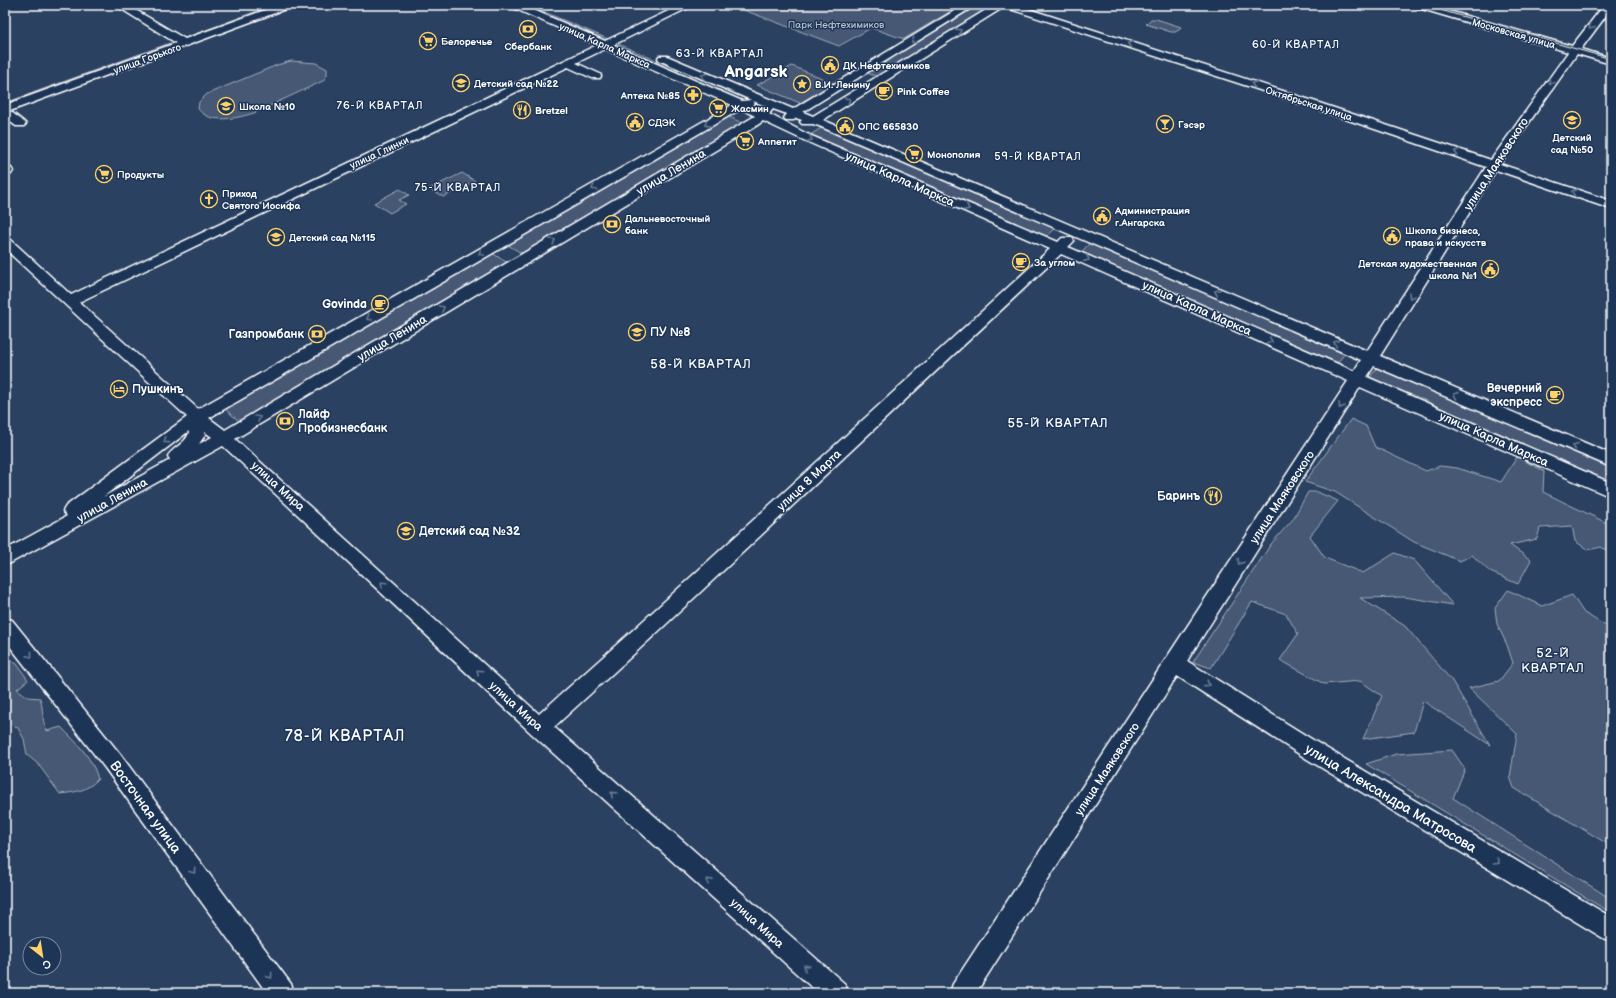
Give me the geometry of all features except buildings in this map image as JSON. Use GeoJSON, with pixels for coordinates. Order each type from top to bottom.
{"type":"FeatureCollection","features":[{"type":"Feature","properties":{"kind":"street"},"geometry":{"type":"LineString","coordinates":[[120,5],[181,42]]}},
{"type":"Feature","properties":{"kind":"street","name":"улица Горького"},"geometry":{"type":"LineString","coordinates":[[5,109],[181,42],[270,5]]}},
{"type":"Feature","properties":{"kind":"street","name":"улица Горького"},"geometry":{"type":"LineString","coordinates":[[5,102],[288,5]]}},
{"type":"Feature","properties":{"kind":"street","name":"улица Карла Маркса"},"geometry":{"type":"LineString","coordinates":[[514,5],[741,105],[784,127],[1357,380],[1611,490]]}},
{"type":"Feature","properties":{"kind":"street","name":"улица Карла Маркса"},"geometry":{"type":"LineString","coordinates":[[535,5],[628,44]]}},
{"type":"Feature","properties":{"kind":"street","name":"улица Глинки"},"geometry":{"type":"LineString","coordinates":[[70,301],[689,5]]}},
{"type":"Feature","properties":{"kind":"street"},"geometry":{"type":"LineString","coordinates":[[784,127],[794,113],[971,5]]}},
{"type":"Feature","properties":{"kind":"street"},"geometry":{"type":"LineString","coordinates":[[784,127],[815,120],[1001,5]]}},
{"type":"Feature","properties":{"kind":"street","name":"Октябрьская улица"},"geometry":{"type":"LineString","coordinates":[[1006,5],[1272,90],[1494,164],[1611,205]]}},
{"type":"Feature","properties":{"kind":"street","name":"Московская улица"},"geometry":{"type":"LineString","coordinates":[[1418,5],[1611,61]]}},
{"type":"Feature","properties":{"kind":"street","name":"улица Маяковского"},"geometry":{"type":"LineString","coordinates":[[962,993],[1357,380],[1494,164],[1573,50],[1609,5]]}},
{"type":"Feature","properties":{"kind":"street","name":"улица Карла Маркса"},"geometry":{"type":"LineString","coordinates":[[655,55],[766,102],[815,120],[1611,461]]}},
{"type":"Feature","properties":{"kind":"street"},"geometry":{"type":"LineString","coordinates":[[568,63],[596,76]]}},
{"type":"Feature","properties":{"kind":"street","name":"улица Ленина"},"geometry":{"type":"LineString","coordinates":[[5,555],[85,502],[198,418],[741,105],[766,102],[762,116],[752,124],[661,179],[520,261],[224,438],[5,559]]}},
{"type":"Feature","properties":{"kind":"street"},"geometry":{"type":"LineString","coordinates":[[5,113],[20,124]]}},
{"type":"Feature","properties":{"kind":"street","name":"улица 8 Марта"},"geometry":{"type":"LineString","coordinates":[[539,727],[658,620],[1077,232]]}},
{"type":"Feature","properties":{"kind":"street","name":"улица Мира"},"geometry":{"type":"LineString","coordinates":[[5,242],[198,418],[224,438],[539,727],[836,993]]}},
{"type":"Feature","properties":{"kind":"street"},"geometry":{"type":"LineString","coordinates":[[496,245],[520,261]]}},
{"type":"Feature","properties":{"kind":"street"},"geometry":{"type":"LineString","coordinates":[[106,503],[180,454],[191,444],[198,434],[198,418]]}},
{"type":"Feature","properties":{"kind":"street","name":"Восточная улица"},"geometry":{"type":"LineString","coordinates":[[5,626],[53,682],[282,993]]}},
{"type":"Feature","properties":{"kind":"street","name":"улица Александра Матросова"},"geometry":{"type":"LineString","coordinates":[[1174,663],[1314,752],[1611,930]]}},
{"type":"Feature","properties":{"kind":"green space"},"geometry":{"type":"Polygon","coordinates":[[[273,5],[283,5],[191,40],[187,37],[273,5]]]}},
{"type":"Feature","properties":{"kind":"green space"},"geometry":{"type":"Polygon","coordinates":[[[521,5],[528,5],[608,39],[604,41],[521,5]]]}},
{"type":"Feature","properties":{"kind":"green space","name":"Парк Нефтехимиков"},"geometry":{"type":"Polygon","coordinates":[[[749,5],[961,5],[904,39],[871,28],[839,46],[741,9],[749,5]]]}},
{"type":"Feature","properties":{"kind":"green space"},"geometry":{"type":"Polygon","coordinates":[[[979,5],[993,6],[878,77],[867,73],[979,5]]]}},
{"type":"Feature","properties":{"kind":"green space"},"geometry":{"type":"Polygon","coordinates":[[[1151,19],[1156,19],[1181,27],[1176,32],[1171,32],[1146,24],[1151,19]]]}},
{"type":"Feature","properties":{"kind":"green space"},"geometry":{"type":"Polygon","coordinates":[[[170,43],[174,46],[5,108],[5,103],[170,43]]]}},
{"type":"Feature","properties":{"kind":"green space"},"geometry":{"type":"Polygon","coordinates":[[[616,43],[674,68],[670,70],[612,45],[616,43]]]}},
{"type":"Feature","properties":{"kind":"green space"},"geometry":{"type":"Polygon","coordinates":[[[291,61],[316,63],[327,69],[327,75],[323,81],[247,115],[217,119],[203,114],[198,109],[199,102],[207,94],[277,65],[291,61]]]}},
{"type":"Feature","properties":{"kind":"green space"},"geometry":{"type":"Polygon","coordinates":[[[792,66],[834,83],[800,103],[757,85],[792,66]]]}},
{"type":"Feature","properties":{"kind":"green space"},"geometry":{"type":"Polygon","coordinates":[[[728,116],[744,124],[523,254],[506,244],[728,116]]]}},
{"type":"Feature","properties":{"kind":"green space"},"geometry":{"type":"Polygon","coordinates":[[[823,127],[1057,227],[1045,238],[810,135],[823,127]]]}},
{"type":"Feature","properties":{"kind":"green space"},"geometry":{"type":"Polygon","coordinates":[[[462,173],[475,181],[443,197],[429,189],[462,173]]]}},
{"type":"Feature","properties":{"kind":"green space"},"geometry":{"type":"Polygon","coordinates":[[[400,189],[409,195],[399,200],[406,204],[390,213],[374,203],[400,189]]]}},
{"type":"Feature","properties":{"kind":"green space"},"geometry":{"type":"Polygon","coordinates":[[[1090,243],[1345,353],[1336,365],[1080,253],[1090,243]]]}},
{"type":"Feature","properties":{"kind":"green space"},"geometry":{"type":"Polygon","coordinates":[[[492,253],[508,263],[240,422],[224,408],[492,253]]]}},
{"type":"Feature","properties":{"kind":"green space"},"geometry":{"type":"Polygon","coordinates":[[[1380,365],[1611,464],[1611,483],[1369,378],[1380,365]]]}},
{"type":"Feature","properties":{"kind":"green space"},"geometry":{"type":"Polygon","coordinates":[[[1351,419],[1366,426],[1375,447],[1426,471],[1440,466],[1457,468],[1501,482],[1517,457],[1544,471],[1543,492],[1611,525],[1611,553],[1601,547],[1588,550],[1575,541],[1572,526],[1540,528],[1537,539],[1510,545],[1531,560],[1518,584],[1490,572],[1472,555],[1460,561],[1414,542],[1335,492],[1305,482],[1351,419]]]}},
{"type":"Feature","properties":{"kind":"green space"},"geometry":{"type":"Polygon","coordinates":[[[1308,492],[1317,492],[1338,501],[1310,536],[1325,558],[1363,573],[1395,553],[1414,560],[1453,605],[1405,597],[1360,598],[1405,626],[1452,681],[1490,745],[1423,701],[1414,732],[1363,739],[1382,696],[1360,681],[1324,684],[1280,660],[1298,634],[1286,614],[1252,602],[1211,668],[1193,662],[1271,544],[1293,519],[1308,492]]]}},
{"type":"Feature","properties":{"kind":"green space"},"geometry":{"type":"Polygon","coordinates":[[[1508,590],[1542,606],[1572,595],[1584,613],[1611,629],[1611,846],[1514,788],[1510,777],[1517,734],[1469,688],[1499,681],[1513,663],[1507,645],[1497,624],[1495,608],[1508,590]]]}},
{"type":"Feature","properties":{"kind":"green space"},"geometry":{"type":"Polygon","coordinates":[[[5,656],[17,664],[28,680],[17,689],[28,697],[40,698],[47,731],[61,727],[88,757],[96,771],[98,779],[90,786],[76,792],[60,794],[38,764],[27,755],[24,739],[18,728],[5,721],[5,656]]]}},
{"type":"Feature","properties":{"kind":"green space"},"geometry":{"type":"Polygon","coordinates":[[[1452,750],[1465,769],[1453,798],[1611,899],[1611,913],[1366,764],[1396,754],[1452,750]]]}},
{"type":"Feature","properties":{"kind":"tram line"},"geometry":{"type":"LineString","coordinates":[[1423,5],[1611,59]]}},
{"type":"Feature","properties":{"kind":"place","name":"Сбербанк"},"geometry":{"type":"Point","coordinates":[528,29]}},
{"type":"Feature","properties":{"kind":"place","name":"Белоречье"},"geometry":{"type":"Point","coordinates":[428,41]}},
{"type":"Feature","properties":{"kind":"place","name":"ДК Нефтехимиков"},"geometry":{"type":"Point","coordinates":[830,65]}},
{"type":"Feature","properties":{"kind":"place","name":"Детский сад №22"},"geometry":{"type":"Point","coordinates":[461,83]}},
{"type":"Feature","properties":{"kind":"place","name":"В.И. Ленину"},"geometry":{"type":"Point","coordinates":[802,84]}},
{"type":"Feature","properties":{"kind":"place","name":"Pink Coffee"},"geometry":{"type":"Point","coordinates":[884,91]}},
{"type":"Feature","properties":{"kind":"place","name":"Аптека №85"},"geometry":{"type":"Point","coordinates":[693,95]}},
{"type":"Feature","properties":{"kind":"place","name":"Школа №10"},"geometry":{"type":"Point","coordinates":[226,106]}},
{"type":"Feature","properties":{"kind":"place","name":"Жасмин"},"geometry":{"type":"Point","coordinates":[718,108]}},
{"type":"Feature","properties":{"kind":"place","name":"Bretzel"},"geometry":{"type":"Point","coordinates":[522,110]}},
{"type":"Feature","properties":{"kind":"place","name":"Детский сад №50"},"geometry":{"type":"Point","coordinates":[1572,120]}},
{"type":"Feature","properties":{"kind":"place","name":"СДЭК"},"geometry":{"type":"Point","coordinates":[635,122]}},
{"type":"Feature","properties":{"kind":"place","name":"Гэсэр"},"geometry":{"type":"Point","coordinates":[1165,124]}},
{"type":"Feature","properties":{"kind":"place","name":"ОПС 665830"},"geometry":{"type":"Point","coordinates":[845,126]}},
{"type":"Feature","properties":{"kind":"place","name":"Аппетит"},"geometry":{"type":"Point","coordinates":[745,141]}},
{"type":"Feature","properties":{"kind":"place","name":"Монополия"},"geometry":{"type":"Point","coordinates":[914,154]}},
{"type":"Feature","properties":{"kind":"place","name":"Продукты"},"geometry":{"type":"Point","coordinates":[104,174]}},
{"type":"Feature","properties":{"kind":"place","name":"Приход Святого Иосифа"},"geometry":{"type":"Point","coordinates":[209,199]}},
{"type":"Feature","properties":{"kind":"place","name":"Администрация г.Ангарска"},"geometry":{"type":"Point","coordinates":[1102,216]}},
{"type":"Feature","properties":{"kind":"place","name":"Дальневосточный банк"},"geometry":{"type":"Point","coordinates":[612,224]}},
{"type":"Feature","properties":{"kind":"place","name":"Школа бизнеса, права и искусств"},"geometry":{"type":"Point","coordinates":[1392,236]}},
{"type":"Feature","properties":{"kind":"place","name":"Детский сад №115"},"geometry":{"type":"Point","coordinates":[276,237]}},
{"type":"Feature","properties":{"kind":"place","name":"За углом"},"geometry":{"type":"Point","coordinates":[1021,262]}},
{"type":"Feature","properties":{"kind":"place","name":"Детская художественная школа №1"},"geometry":{"type":"Point","coordinates":[1490,269]}},
{"type":"Feature","properties":{"kind":"place","name":"Govinda"},"geometry":{"type":"Point","coordinates":[380,304]}},
{"type":"Feature","properties":{"kind":"place","name":"ПУ №8"},"geometry":{"type":"Point","coordinates":[637,332]}},
{"type":"Feature","properties":{"kind":"place","name":"Газпромбанк"},"geometry":{"type":"Point","coordinates":[317,334]}},
{"type":"Feature","properties":{"kind":"place","name":"Пушкинъ"},"geometry":{"type":"Point","coordinates":[119,389]}},
{"type":"Feature","properties":{"kind":"place","name":"Вечерний экспресс"},"geometry":{"type":"Point","coordinates":[1555,395]}},
{"type":"Feature","properties":{"kind":"place","name":"Лайф Пробизнесбанк"},"geometry":{"type":"Point","coordinates":[285,421]}},
{"type":"Feature","properties":{"kind":"place","name":"Баринъ"},"geometry":{"type":"Point","coordinates":[1213,496]}},
{"type":"Feature","properties":{"kind":"place","name":"Детский сад №32"},"geometry":{"type":"Point","coordinates":[406,531]}},
{"type":"Feature","properties":{"kind":"district","name":"60-Й КВАРТАЛ"},"geometry":{"type":"Point","coordinates":[1296,44]}},
{"type":"Feature","properties":{"kind":"district","name":"63-Й КВАРТАЛ"},"geometry":{"type":"Point","coordinates":[720,53]}},
{"type":"Feature","properties":{"kind":"district","name":"Angarsk"},"geometry":{"type":"Point","coordinates":[756,71]}},
{"type":"Feature","properties":{"kind":"district","name":"76-Й КВАРТАЛ"},"geometry":{"type":"Point","coordinates":[380,105]}},
{"type":"Feature","properties":{"kind":"district","name":"59-Й КВАРТАЛ"},"geometry":{"type":"Point","coordinates":[1038,156]}},
{"type":"Feature","properties":{"kind":"district","name":"75-Й КВАРТАЛ"},"geometry":{"type":"Point","coordinates":[458,187]}},
{"type":"Feature","properties":{"kind":"district","name":"58-Й КВАРТАЛ"},"geometry":{"type":"Point","coordinates":[701,363]}},
{"type":"Feature","properties":{"kind":"district","name":"55-Й КВАРТАЛ"},"geometry":{"type":"Point","coordinates":[1058,422]}},
{"type":"Feature","properties":{"kind":"district","name":"52-Й КВАРТАЛ"},"geometry":{"type":"Point","coordinates":[1553,660]}},
{"type":"Feature","properties":{"kind":"district","name":"78-Й КВАРТАЛ"},"geometry":{"type":"Point","coordinates":[345,735]}}]}
